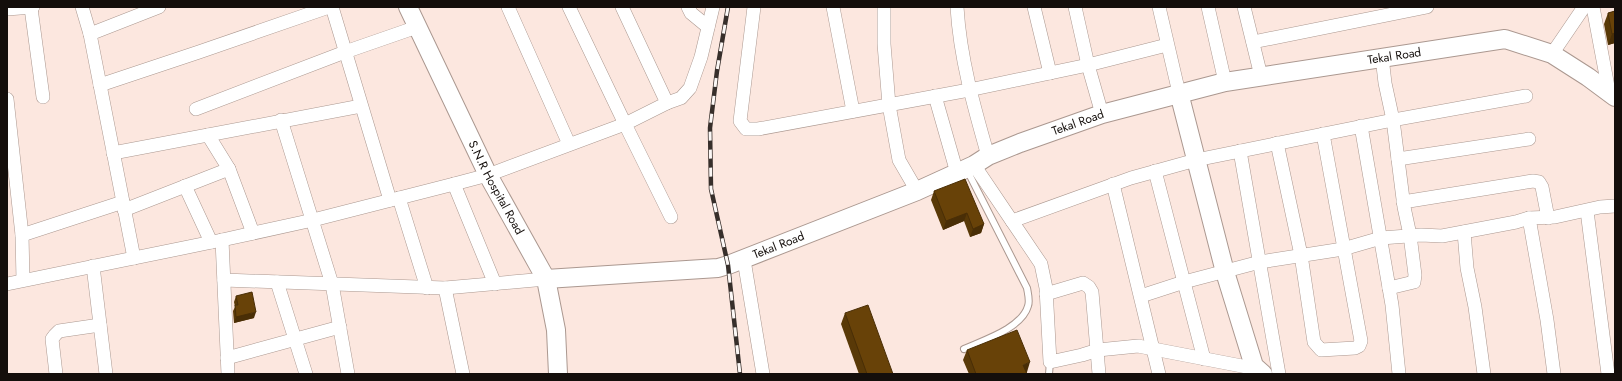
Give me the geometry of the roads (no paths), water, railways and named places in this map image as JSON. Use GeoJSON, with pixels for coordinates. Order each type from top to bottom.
{"type":"FeatureCollection","features":[{"type":"Feature","properties":{"kind":"main road","name":"S.N.R Hospital Road"},"geometry":{"type":"LineString","coordinates":[[408,7],[488,175],[546,279],[556,330],[558,374]]}},
{"type":"Feature","properties":{"kind":"main road","name":"Tekal Road"},"geometry":{"type":"LineString","coordinates":[[546,279],[718,268],[744,260],[917,191],[1020,143],[1102,114],[1225,82],[1505,39],[1552,54],[1588,77],[1612,95]]}},
{"type":"Feature","properties":{"kind":"main road"},"geometry":{"type":"LineString","coordinates":[[1179,93],[1252,370]]}},
{"type":"Feature","properties":{"kind":"street"},"geometry":{"type":"LineString","coordinates":[[7,10],[32,7],[43,97]]}},
{"type":"Feature","properties":{"kind":"street"},"geometry":{"type":"LineString","coordinates":[[82,7],[90,34],[134,258]]}},
{"type":"Feature","properties":{"kind":"street"},"geometry":{"type":"LineString","coordinates":[[90,34],[159,7]]}},
{"type":"Feature","properties":{"kind":"street"},"geometry":{"type":"LineString","coordinates":[[100,85],[331,7],[361,106],[427,288]]}},
{"type":"Feature","properties":{"kind":"street"},"geometry":{"type":"LineString","coordinates":[[508,7],[569,144]]}},
{"type":"Feature","properties":{"kind":"street"},"geometry":{"type":"LineString","coordinates":[[569,7],[671,217]]}},
{"type":"Feature","properties":{"kind":"street"},"geometry":{"type":"LineString","coordinates":[[622,7],[666,103]]}},
{"type":"Feature","properties":{"kind":"street"},"geometry":{"type":"LineString","coordinates":[[688,7],[691,13],[708,27]]}},
{"type":"Feature","properties":{"kind":"street"},"geometry":{"type":"LineString","coordinates":[[7,284],[312,220],[454,184],[488,175],[625,124],[666,103],[681,98],[690,88],[701,57],[713,7]]}},
{"type":"Feature","properties":{"kind":"street"},"geometry":{"type":"LineString","coordinates":[[754,7],[740,121],[746,129],[758,129],[969,90],[1088,65],[1167,45]]}},
{"type":"Feature","properties":{"kind":"street"},"geometry":{"type":"LineString","coordinates":[[833,7],[853,111]]}},
{"type":"Feature","properties":{"kind":"street"},"geometry":{"type":"LineString","coordinates":[[884,7],[884,44],[889,105],[899,160],[917,191]]}},
{"type":"Feature","properties":{"kind":"street"},"geometry":{"type":"LineString","coordinates":[[957,7],[969,90],[971,165]]}},
{"type":"Feature","properties":{"kind":"street"},"geometry":{"type":"LineString","coordinates":[[1034,7],[1050,73]]}},
{"type":"Feature","properties":{"kind":"street"},"geometry":{"type":"LineString","coordinates":[[1075,7],[1088,65],[1102,114]]}},
{"type":"Feature","properties":{"kind":"street"},"geometry":{"type":"LineString","coordinates":[[1159,7],[1179,93]]}},
{"type":"Feature","properties":{"kind":"street"},"geometry":{"type":"LineString","coordinates":[[1208,7],[1225,82]]}},
{"type":"Feature","properties":{"kind":"street"},"geometry":{"type":"LineString","coordinates":[[1244,7],[1261,76]]}},
{"type":"Feature","properties":{"kind":"street"},"geometry":{"type":"LineString","coordinates":[[1253,42],[1427,7]]}},
{"type":"Feature","properties":{"kind":"street"},"geometry":{"type":"LineString","coordinates":[[1552,54],[1584,7]]}},
{"type":"Feature","properties":{"kind":"street"},"geometry":{"type":"LineString","coordinates":[[1593,7],[1612,95]]}},
{"type":"Feature","properties":{"kind":"street"},"geometry":{"type":"LineString","coordinates":[[196,109],[345,52],[417,27]]}},
{"type":"Feature","properties":{"kind":"street"},"geometry":{"type":"LineString","coordinates":[[1382,57],[1385,83],[1393,120],[1403,202],[1410,235],[1415,276],[1414,282],[1389,288]]}},
{"type":"Feature","properties":{"kind":"street"},"geometry":{"type":"LineString","coordinates":[[935,96],[971,165],[1041,264],[1046,294],[1049,368],[1098,350],[1138,346],[1252,370]]}},
{"type":"Feature","properties":{"kind":"street"},"geometry":{"type":"LineString","coordinates":[[1012,221],[1113,184],[1196,160],[1362,126],[1526,96]]}},
{"type":"Feature","properties":{"kind":"street"},"geometry":{"type":"LineString","coordinates":[[7,100],[8,122],[22,236],[23,280]]}},
{"type":"Feature","properties":{"kind":"street"},"geometry":{"type":"LineString","coordinates":[[113,153],[280,120],[361,106]]}},
{"type":"Feature","properties":{"kind":"street"},"geometry":{"type":"LineString","coordinates":[[280,120],[332,284],[348,374]]}},
{"type":"Feature","properties":{"kind":"street"},"geometry":{"type":"LineString","coordinates":[[1362,126],[1389,288],[1399,374]]}},
{"type":"Feature","properties":{"kind":"street"},"geometry":{"type":"LineString","coordinates":[[1277,143],[1301,256],[1314,342],[1321,350],[1355,348],[1359,346],[1360,340],[1323,134]]}},
{"type":"Feature","properties":{"kind":"street"},"geometry":{"type":"LineString","coordinates":[[208,135],[229,169],[253,233]]}},
{"type":"Feature","properties":{"kind":"street"},"geometry":{"type":"LineString","coordinates":[[1398,160],[1529,139]]}},
{"type":"Feature","properties":{"kind":"street"},"geometry":{"type":"LineString","coordinates":[[1240,151],[1279,374]]}},
{"type":"Feature","properties":{"kind":"street"},"geometry":{"type":"LineString","coordinates":[[22,236],[124,206],[185,186],[229,169]]}},
{"type":"Feature","properties":{"kind":"street"},"geometry":{"type":"LineString","coordinates":[[1155,171],[1204,359]]}},
{"type":"Feature","properties":{"kind":"street"},"geometry":{"type":"LineString","coordinates":[[1403,202],[1533,181],[1539,182],[1542,187],[1548,218]]}},
{"type":"Feature","properties":{"kind":"street"},"geometry":{"type":"LineString","coordinates":[[454,184],[495,284]]}},
{"type":"Feature","properties":{"kind":"street"},"geometry":{"type":"LineString","coordinates":[[1113,184],[1159,374]]}},
{"type":"Feature","properties":{"kind":"street"},"geometry":{"type":"LineString","coordinates":[[185,186],[216,241],[224,280],[228,374]]}},
{"type":"Feature","properties":{"kind":"street"},"geometry":{"type":"LineString","coordinates":[[1141,296],[1184,282],[1260,262],[1343,249],[1381,238],[1410,235],[1442,236],[1516,222],[1528,218],[1548,218],[1600,207],[1615,206]]}},
{"type":"Feature","properties":{"kind":"street"},"geometry":{"type":"LineString","coordinates":[[1586,210],[1608,374]]}},
{"type":"Feature","properties":{"kind":"street"},"geometry":{"type":"LineString","coordinates":[[1528,218],[1547,320],[1554,374]]}},
{"type":"Feature","properties":{"kind":"street"},"geometry":{"type":"LineString","coordinates":[[1464,232],[1467,268],[1475,306],[1484,374]]}},
{"type":"Feature","properties":{"kind":"street"},"geometry":{"type":"LineString","coordinates":[[744,260],[763,374]]}},
{"type":"Feature","properties":{"kind":"street"},"geometry":{"type":"LineString","coordinates":[[93,266],[106,374]]}},
{"type":"Feature","properties":{"kind":"street"},"geometry":{"type":"LineString","coordinates":[[224,280],[445,288],[546,279]]}},
{"type":"Feature","properties":{"kind":"street"},"geometry":{"type":"LineString","coordinates":[[277,282],[306,374]]}},
{"type":"Feature","properties":{"kind":"street"},"geometry":{"type":"LineString","coordinates":[[1046,294],[1083,283],[1089,287],[1092,292],[1099,374]]}},
{"type":"Feature","properties":{"kind":"street"},"geometry":{"type":"LineString","coordinates":[[445,288],[463,374]]}},
{"type":"Feature","properties":{"kind":"street"},"geometry":{"type":"LineString","coordinates":[[56,374],[52,339],[55,335],[59,331],[100,325]]}},
{"type":"Feature","properties":{"kind":"street"},"geometry":{"type":"LineString","coordinates":[[227,358],[340,327]]}},
{"type":"Feature","properties":{"kind":"lane"},"geometry":{"type":"LineString","coordinates":[[964,349],[1002,332],[1019,322],[1028,307],[1029,296],[1027,288],[971,165]]}},
{"type":"Feature","properties":{"kind":"railway"},"geometry":{"type":"LineString","coordinates":[[728,7],[717,71],[710,128],[711,189],[728,265],[740,374]]}}]}
